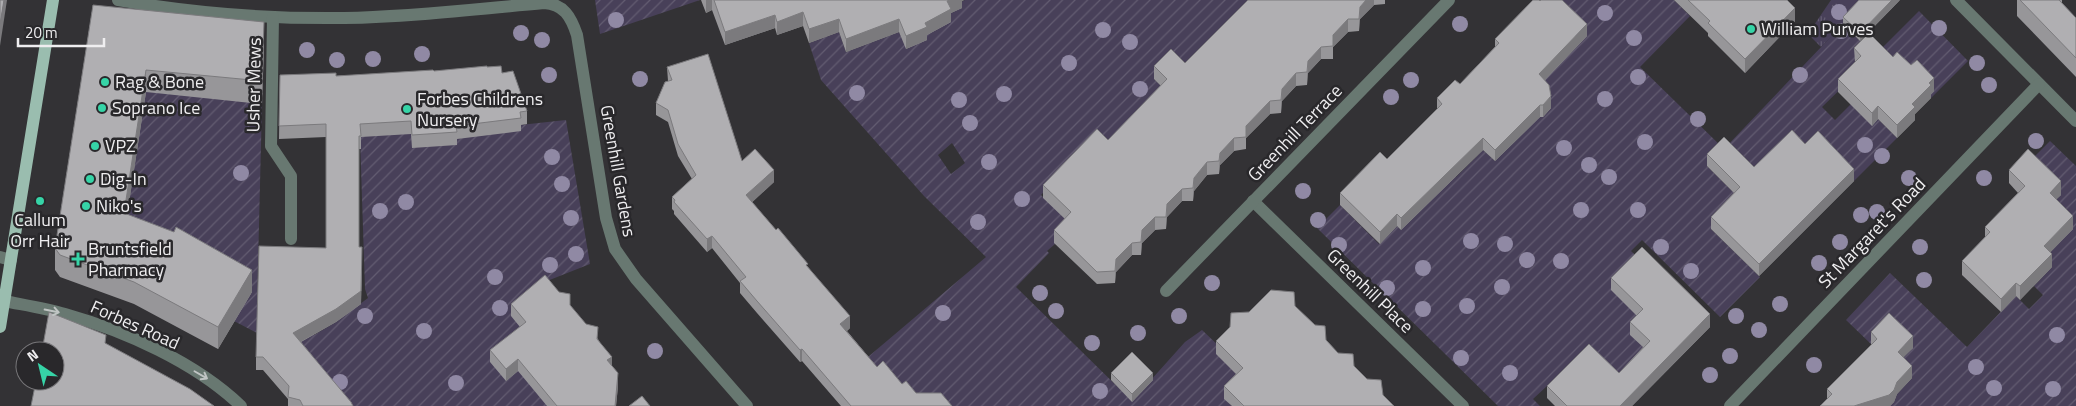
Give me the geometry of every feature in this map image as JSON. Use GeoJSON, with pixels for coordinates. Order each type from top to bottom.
{"type":"FeatureCollection","features":[{"type":"Feature","properties":{"kind":"main road"},"geometry":{"type":"LineString","coordinates":[[0,327],[4,301],[5,258],[52,0]]}},
{"type":"Feature","properties":{"kind":"street"},"geometry":{"type":"LineString","coordinates":[[118,0],[194,11],[273,17]]}},
{"type":"Feature","properties":{"kind":"street","name":"Greenhill Terrace"},"geometry":{"type":"LineString","coordinates":[[1166,291],[1449,0]]}},
{"type":"Feature","properties":{"kind":"street"},"geometry":{"type":"LineString","coordinates":[[1956,0],[2076,121]]}},
{"type":"Feature","properties":{"kind":"street","name":"Greenhill Gardens"},"geometry":{"type":"LineString","coordinates":[[273,17],[346,18],[544,3],[561,7],[568,13],[577,34],[606,218],[614,249],[636,279],[747,406]]}},
{"type":"Feature","properties":{"kind":"street","name":"Usher Mews"},"geometry":{"type":"LineString","coordinates":[[273,17],[271,146],[291,176],[291,238]]}},
{"type":"Feature","properties":{"kind":"street","name":"St Margaret's Road"},"geometry":{"type":"LineString","coordinates":[[1730,406],[2039,84]]}},
{"type":"Feature","properties":{"kind":"street","name":"Greenhill Place"},"geometry":{"type":"LineString","coordinates":[[1253,201],[1463,406]]}},
{"type":"Feature","properties":{"kind":"street","name":"Forbes Road"},"geometry":{"type":"LineString","coordinates":[[4,301],[64,313],[110,329],[159,351],[208,379],[241,406]]}},
{"type":"Feature","properties":{"kind":"green space"},"geometry":{"type":"Polygon","coordinates":[[[595,0],[700,0],[600,34],[595,0]]]}},
{"type":"Feature","properties":{"kind":"green space"},"geometry":{"type":"Polygon","coordinates":[[[965,0],[1269,0],[1213,48],[1154,79],[1186,110],[1050,185],[1041,195],[1074,227],[1047,251],[1049,253],[1016,287],[1132,401],[1185,342],[1202,330],[1221,348],[1247,358],[1225,399],[1232,406],[941,406],[855,368],[986,257],[924,196],[821,80],[809,43],[839,32],[846,52],[899,32],[907,49],[918,20],[949,14],[961,8],[959,3],[965,0]],[[952,143],[938,155],[951,174],[965,163],[952,143]]]}},
{"type":"Feature","properties":{"kind":"green space"},"geometry":{"type":"Polygon","coordinates":[[[1552,0],[1674,0],[1690,16],[1640,67],[1724,149],[1843,24],[1860,41],[1869,33],[1883,47],[1919,11],[1968,61],[1931,98],[1861,69],[1822,107],[1835,120],[1852,103],[1855,109],[1872,125],[1878,119],[1897,138],[1854,181],[1818,144],[1785,177],[1707,166],[1731,190],[1742,197],[1711,229],[1760,277],[1720,317],[1642,240],[1631,251],[1673,292],[1643,322],[1666,370],[1646,391],[1629,375],[1553,392],[1547,386],[1533,399],[1540,406],[1498,406],[1317,228],[1340,205],[1379,244],[1397,226],[1401,230],[1435,156],[1456,177],[1483,150],[1495,161],[1539,86],[1552,0]]]}},
{"type":"Feature","properties":{"kind":"green space"},"geometry":{"type":"Polygon","coordinates":[[[1831,0],[1867,0],[1821,47],[1808,34],[1831,0]]]}},
{"type":"Feature","properties":{"kind":"green space"},"geometry":{"type":"Polygon","coordinates":[[[436,84],[520,125],[566,120],[590,264],[542,283],[530,340],[531,361],[563,406],[313,406],[257,333],[234,321],[251,292],[122,245],[143,85],[262,104],[257,305],[284,335],[314,335],[336,322],[368,298],[365,289],[360,137],[436,84]]]}},
{"type":"Feature","properties":{"kind":"green space"},"geometry":{"type":"Polygon","coordinates":[[[2050,141],[2076,166],[2076,406],[1890,406],[1897,394],[1912,378],[1897,363],[1912,348],[1871,344],[1846,320],[1890,273],[1967,347],[2016,296],[2029,309],[2043,295],[2034,286],[2052,267],[2028,163],[2050,141]]]}},
{"type":"Feature","properties":{"kind":"building"},"geometry":{"type":"Polygon","coordinates":[[[0,0],[4,0],[0,24],[0,0]]]}},
{"type":"Feature","properties":{"kind":"building"},"geometry":{"type":"Polygon","coordinates":[[[714,0],[950,0],[947,1],[951,9],[925,23],[927,27],[906,36],[899,19],[846,39],[839,19],[809,29],[803,12],[777,22],[775,15],[725,32],[714,0]]]}},
{"type":"Feature","properties":{"kind":"building"},"geometry":{"type":"Polygon","coordinates":[[[1248,0],[1366,0],[1360,7],[1359,19],[1348,19],[1333,35],[1333,46],[1321,47],[1308,61],[1307,72],[1296,73],[1282,89],[1281,100],[1270,101],[1246,126],[1246,137],[1234,138],[1220,153],[1219,161],[1207,162],[1194,178],[1193,188],[1182,189],[1167,204],[1166,217],[1155,217],[1142,230],[1141,242],[1132,243],[1116,259],[1115,271],[1097,272],[1054,230],[1071,212],[1043,185],[1097,129],[1108,140],[1167,79],[1154,66],[1171,49],[1185,63],[1248,0]]]}},
{"type":"Feature","properties":{"kind":"building"},"geometry":{"type":"Polygon","coordinates":[[[1533,0],[1562,0],[1587,24],[1539,74],[1549,85],[1551,96],[1495,150],[1483,138],[1401,218],[1397,214],[1380,232],[1340,193],[1380,152],[1387,159],[1442,104],[1437,98],[1455,80],[1460,84],[1499,43],[1495,39],[1533,0]]]}},
{"type":"Feature","properties":{"kind":"building"},"geometry":{"type":"Polygon","coordinates":[[[1688,0],[1787,0],[1795,8],[1745,59],[1708,23],[1710,21],[1688,0]]]}},
{"type":"Feature","properties":{"kind":"building"},"geometry":{"type":"Polygon","coordinates":[[[1859,0],[1892,0],[1860,33],[1843,17],[1859,0]]]}},
{"type":"Feature","properties":{"kind":"building"},"geometry":{"type":"Polygon","coordinates":[[[2020,0],[2059,0],[2076,18],[2076,58],[2020,0]]]}},
{"type":"Feature","properties":{"kind":"building"},"geometry":{"type":"Polygon","coordinates":[[[93,5],[264,22],[262,81],[146,70],[124,213],[174,232],[176,227],[252,270],[218,327],[134,282],[60,255],[55,248],[93,5]]]}},
{"type":"Feature","properties":{"kind":"building"},"geometry":{"type":"Polygon","coordinates":[[[1869,33],[1893,57],[1897,52],[1911,65],[1917,60],[1934,78],[1929,83],[1931,85],[1912,104],[1915,107],[1897,125],[1878,106],[1872,113],[1838,79],[1861,56],[1854,48],[1869,33]]]}},
{"type":"Feature","properties":{"kind":"building"},"geometry":{"type":"Polygon","coordinates":[[[708,54],[742,161],[755,149],[774,170],[746,195],[776,230],[778,228],[808,264],[806,265],[850,316],[840,324],[877,367],[883,361],[902,384],[906,381],[916,393],[941,393],[952,406],[851,406],[740,281],[746,277],[712,236],[707,239],[674,202],[675,200],[672,197],[696,175],[678,144],[668,110],[656,103],[665,82],[672,80],[667,67],[708,54]]]}},
{"type":"Feature","properties":{"kind":"building"},"geometry":{"type":"Polygon","coordinates":[[[501,66],[502,73],[513,71],[527,111],[520,112],[521,118],[456,126],[457,132],[412,135],[411,121],[360,124],[359,247],[362,247],[361,291],[336,309],[293,333],[353,406],[303,406],[300,400],[288,397],[289,386],[263,357],[256,357],[259,246],[326,248],[326,124],[279,126],[280,75],[336,73],[336,76],[501,66]]]}},
{"type":"Feature","properties":{"kind":"building"},"geometry":{"type":"Polygon","coordinates":[[[1792,130],[1805,144],[1818,131],[1854,169],[1759,264],[1711,217],[1740,187],[1707,154],[1724,137],[1754,167],[1792,130]]]}},
{"type":"Feature","properties":{"kind":"building"},"geometry":{"type":"Polygon","coordinates":[[[2028,149],[2061,181],[2050,193],[2073,216],[2044,246],[2052,254],[2020,286],[2016,283],[2001,299],[1962,261],[1990,232],[1985,227],[2025,186],[2009,170],[2028,149]]]}},
{"type":"Feature","properties":{"kind":"building"},"geometry":{"type":"Polygon","coordinates":[[[1642,247],[1710,314],[1620,406],[1567,406],[1547,386],[1589,344],[1619,373],[1650,341],[1630,322],[1643,309],[1611,278],[1642,247]]]}},
{"type":"Feature","properties":{"kind":"building"},"geometry":{"type":"Polygon","coordinates":[[[545,275],[559,292],[570,294],[570,305],[586,324],[598,327],[597,339],[612,357],[607,360],[618,373],[615,406],[557,406],[518,359],[506,369],[490,350],[526,322],[511,304],[545,275]]]}},
{"type":"Feature","properties":{"kind":"building"},"geometry":{"type":"Polygon","coordinates":[[[1271,290],[1294,292],[1295,306],[1315,325],[1325,326],[1326,340],[1338,353],[1353,354],[1354,366],[1367,379],[1381,380],[1383,395],[1394,406],[1244,406],[1224,386],[1243,368],[1216,341],[1230,327],[1231,313],[1249,312],[1271,290]]]}},
{"type":"Feature","properties":{"kind":"building"},"geometry":{"type":"Polygon","coordinates":[[[49,312],[106,335],[105,343],[190,389],[214,406],[31,406],[34,391],[65,391],[65,341],[44,341],[49,312]]]}},
{"type":"Feature","properties":{"kind":"building"},"geometry":{"type":"Polygon","coordinates":[[[1889,313],[1913,336],[1898,352],[1912,366],[1897,382],[1894,390],[1889,395],[1854,406],[1820,406],[1832,394],[1827,389],[1877,339],[1871,332],[1889,313]]]}},
{"type":"Feature","properties":{"kind":"building"},"geometry":{"type":"Polygon","coordinates":[[[1132,352],[1153,373],[1132,394],[1111,373],[1132,352]]]}},
{"type":"Feature","properties":{"kind":"building"},"geometry":{"type":"Polygon","coordinates":[[[642,396],[650,406],[629,406],[642,396]]]}},
{"type":"Feature","properties":{"kind":"place","name":"William Purves"},"geometry":{"type":"Point","coordinates":[1751,29]}},
{"type":"Feature","properties":{"kind":"place","name":"Rag & Bone"},"geometry":{"type":"Point","coordinates":[105,82]}},
{"type":"Feature","properties":{"kind":"place","name":"Soprano Ice"},"geometry":{"type":"Point","coordinates":[102,108]}},
{"type":"Feature","properties":{"kind":"place","name":"Forbes Childrens Nursery"},"geometry":{"type":"Point","coordinates":[407,109]}},
{"type":"Feature","properties":{"kind":"place","name":"VPZ"},"geometry":{"type":"Point","coordinates":[95,146]}},
{"type":"Feature","properties":{"kind":"place","name":"Dig-In"},"geometry":{"type":"Point","coordinates":[90,179]}},
{"type":"Feature","properties":{"kind":"place","name":"Callum Orr Hair"},"geometry":{"type":"Point","coordinates":[40,201]}},
{"type":"Feature","properties":{"kind":"place","name":"Niko's"},"geometry":{"type":"Point","coordinates":[86,206]}},
{"type":"Feature","properties":{"kind":"place","name":"Bruntsfield Pharmacy"},"geometry":{"type":"Point","coordinates":[78,259]}}]}
